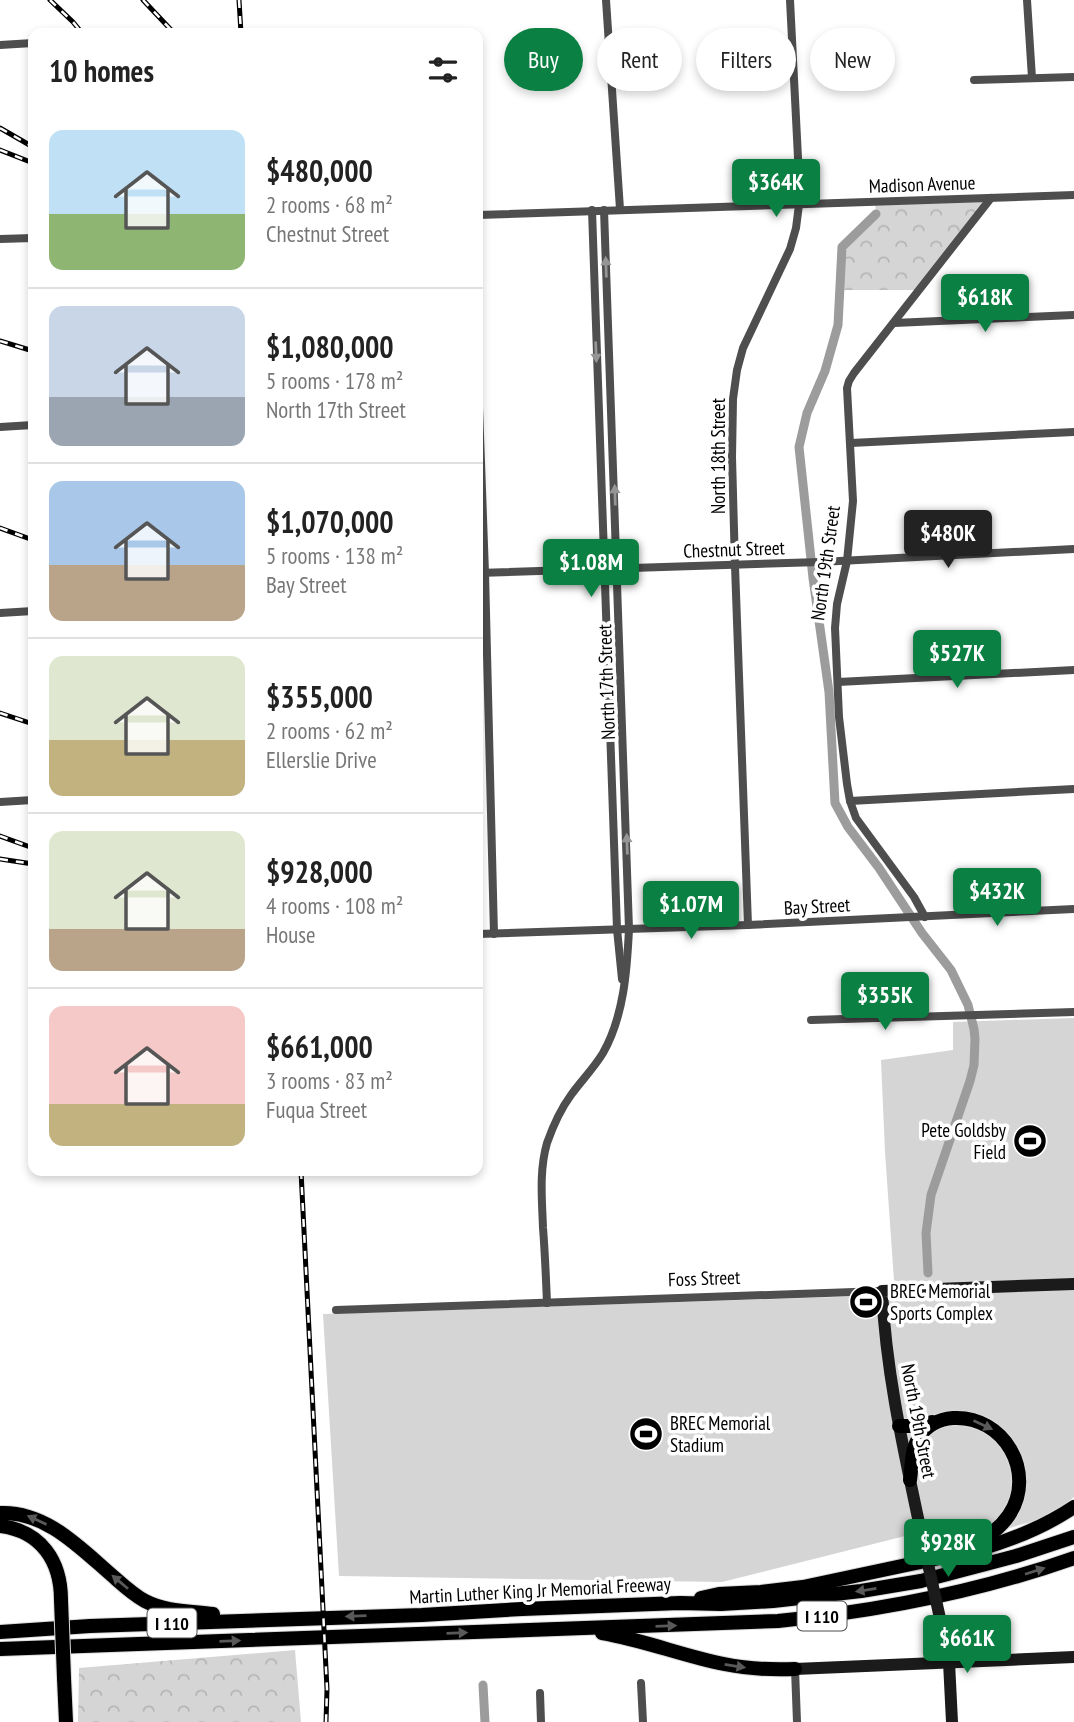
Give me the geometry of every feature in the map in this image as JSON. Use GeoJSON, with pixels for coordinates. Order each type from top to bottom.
{"type":"FeatureCollection","features":[{"type":"Feature","properties":{"kind":"highway"},"geometry":{"type":"LineString","coordinates":[[899,1426],[916,1426],[942,1419],[976,1420],[1003,1437],[1014,1453],[1020,1478],[1018,1496],[1008,1517],[995,1530],[983,1539],[954,1551],[909,1564]]}},
{"type":"Feature","properties":{"kind":"highway"},"geometry":{"type":"LineString","coordinates":[[910,1480],[914,1450],[919,1437],[927,1428],[942,1419]]}},
{"type":"Feature","properties":{"kind":"highway"},"geometry":{"type":"LineString","coordinates":[[680,1603],[719,1594],[803,1587],[955,1555],[1002,1543],[1040,1527],[1074,1507]]}},
{"type":"Feature","properties":{"kind":"highway"},"geometry":{"type":"LineString","coordinates":[[0,1513],[28,1516],[54,1528],[134,1594],[149,1603],[179,1611],[253,1620]]}},
{"type":"Feature","properties":{"kind":"highway"},"geometry":{"type":"LineString","coordinates":[[0,1526],[27,1534],[44,1549],[59,1575],[60,1722]]}},
{"type":"Feature","properties":{"kind":"highway"},"geometry":{"type":"LineString","coordinates":[[0,1534],[23,1541],[42,1556],[53,1576],[58,1600]]}},
{"type":"Feature","properties":{"kind":"highway","name":"Martin Luther King Jr Memorial Freeway"},"geometry":{"type":"LineString","coordinates":[[0,1632],[90,1626],[773,1601],[879,1588],[958,1572],[1074,1537]]}},
{"type":"Feature","properties":{"kind":"highway","name":"Martin Luther King Jr Memorial Freeway"},"geometry":{"type":"LineString","coordinates":[[0,1649],[759,1622],[872,1610],[970,1590],[1071,1560]]}},
{"type":"Feature","properties":{"kind":"highway"},"geometry":{"type":"LineString","coordinates":[[0,1623],[90,1626]]}},
{"type":"Feature","properties":{"kind":"highway"},"geometry":{"type":"LineString","coordinates":[[573,1629],[635,1640],[723,1664],[763,1669],[795,1669]]}},
{"type":"Feature","properties":{"kind":"highway"},"geometry":{"type":"LineString","coordinates":[[0,1658],[49,1657],[137,1645]]}},
{"type":"Feature","properties":{"kind":"highway"},"geometry":{"type":"LineString","coordinates":[[61,1678],[66,1722]]}},
{"type":"Feature","properties":{"kind":"street"},"geometry":{"type":"LineString","coordinates":[[606,0],[620,209]]}},
{"type":"Feature","properties":{"kind":"street","name":"North 18th Street"},"geometry":{"type":"LineString","coordinates":[[748,925],[734,566],[733,399],[743,348],[790,248],[800,203],[790,0]]}},
{"type":"Feature","properties":{"kind":"street"},"geometry":{"type":"LineString","coordinates":[[1027,0],[1031,78]]}},
{"type":"Feature","properties":{"kind":"street"},"geometry":{"type":"LineString","coordinates":[[0,45],[28,43]]}},
{"type":"Feature","properties":{"kind":"street"},"geometry":{"type":"LineString","coordinates":[[974,80],[1074,77]]}},
{"type":"Feature","properties":{"kind":"street","name":"Madison Avenue"},"geometry":{"type":"LineString","coordinates":[[483,215],[1074,195]]}},
{"type":"Feature","properties":{"kind":"street","name":"North 19th Street"},"geometry":{"type":"LineString","coordinates":[[922,917],[914,897],[856,818],[850,801],[839,717],[835,621],[847,561],[853,501],[847,392],[849,381],[991,198]]}},
{"type":"Feature","properties":{"kind":"street","name":"North 17th Street"},"geometry":{"type":"LineString","coordinates":[[547,1303],[541,1191],[546,1147],[565,1103],[597,1061],[618,1015],[627,966],[629,929],[604,210]]}},
{"type":"Feature","properties":{"kind":"street","name":"North 17th Street"},"geometry":{"type":"LineString","coordinates":[[592,211],[617,929],[623,986]]}},
{"type":"Feature","properties":{"kind":"street"},"geometry":{"type":"LineString","coordinates":[[0,239],[28,237]]}},
{"type":"Feature","properties":{"kind":"street"},"geometry":{"type":"LineString","coordinates":[[894,323],[1074,315]]}},
{"type":"Feature","properties":{"kind":"street"},"geometry":{"type":"LineString","coordinates":[[0,427],[28,425]]}},
{"type":"Feature","properties":{"kind":"street"},"geometry":{"type":"LineString","coordinates":[[851,443],[1074,432]]}},
{"type":"Feature","properties":{"kind":"street"},"geometry":{"type":"LineString","coordinates":[[600,445],[613,445]]}},
{"type":"Feature","properties":{"kind":"street","name":"Chestnut Street"},"geometry":{"type":"LineString","coordinates":[[483,573],[734,566],[1074,549]]}},
{"type":"Feature","properties":{"kind":"street"},"geometry":{"type":"LineString","coordinates":[[0,613],[28,611]]}},
{"type":"Feature","properties":{"kind":"street"},"geometry":{"type":"LineString","coordinates":[[483,629],[494,934]]}},
{"type":"Feature","properties":{"kind":"street"},"geometry":{"type":"LineString","coordinates":[[838,682],[1074,670]]}},
{"type":"Feature","properties":{"kind":"street"},"geometry":{"type":"LineString","coordinates":[[850,801],[1074,789]]}},
{"type":"Feature","properties":{"kind":"street"},"geometry":{"type":"LineString","coordinates":[[612,797],[625,797]]}},
{"type":"Feature","properties":{"kind":"street"},"geometry":{"type":"LineString","coordinates":[[0,802],[28,800]]}},
{"type":"Feature","properties":{"kind":"street","name":"Bay Street"},"geometry":{"type":"LineString","coordinates":[[483,934],[748,925],[1074,909]]}},
{"type":"Feature","properties":{"kind":"street"},"geometry":{"type":"LineString","coordinates":[[811,1020],[1074,1012]]}},
{"type":"Feature","properties":{"kind":"street","name":"Foss Street"},"geometry":{"type":"LineString","coordinates":[[336,1310],[1074,1284]]}},
{"type":"Feature","properties":{"kind":"street","name":"North 19th Street"},"geometry":{"type":"LineString","coordinates":[[882,1291],[889,1373],[949,1662],[952,1722]]}},
{"type":"Feature","properties":{"kind":"street"},"geometry":{"type":"LineString","coordinates":[[797,1722],[795,1669],[1074,1657]]}},
{"type":"Feature","properties":{"kind":"street"},"geometry":{"type":"LineString","coordinates":[[641,1683],[643,1722]]}},
{"type":"Feature","properties":{"kind":"street"},"geometry":{"type":"LineString","coordinates":[[540,1693],[541,1722]]}},
{"type":"Feature","properties":{"kind":"green space"},"geometry":{"type":"Polygon","coordinates":[[[991,198],[920,290],[839,290],[842,247],[876,214],[875,201],[991,198]]]}},
{"type":"Feature","properties":{"kind":"green space","name":"BREC Memorial Sports Complex"},"geometry":{"type":"Polygon","coordinates":[[[1074,1018],[1074,1497],[1048,1517],[937,1548],[933,1529],[722,1582],[339,1576],[323,1314],[895,1295],[881,1060],[953,1050],[953,1022],[1074,1018]]]}},
{"type":"Feature","properties":{"kind":"green space"},"geometry":{"type":"Polygon","coordinates":[[[295,1650],[301,1722],[78,1722],[79,1668],[295,1650]]]}},
{"type":"Feature","properties":{"kind":"waterway"},"geometry":{"type":"LineString","coordinates":[[876,214],[842,247],[838,325],[825,371],[807,413],[799,447],[829,692],[835,803],[848,827],[951,970],[968,1005],[974,1029],[974,1065],[970,1081],[931,1195],[926,1233],[928,1273]]}},
{"type":"Feature","properties":{"kind":"waterway"},"geometry":{"type":"LineString","coordinates":[[483,1685],[485,1722]]}},
{"type":"Feature","properties":{"kind":"railway"},"geometry":{"type":"LineString","coordinates":[[50,0],[78,28]]}},
{"type":"Feature","properties":{"kind":"railway"},"geometry":{"type":"LineString","coordinates":[[143,0],[169,28]]}},
{"type":"Feature","properties":{"kind":"railway"},"geometry":{"type":"LineString","coordinates":[[239,0],[241,28]]}},
{"type":"Feature","properties":{"kind":"railway"},"geometry":{"type":"LineString","coordinates":[[0,128],[28,144]]}},
{"type":"Feature","properties":{"kind":"railway"},"geometry":{"type":"LineString","coordinates":[[0,150],[28,161]]}},
{"type":"Feature","properties":{"kind":"railway"},"geometry":{"type":"LineString","coordinates":[[0,341],[28,349]]}},
{"type":"Feature","properties":{"kind":"railway"},"geometry":{"type":"LineString","coordinates":[[0,528],[28,538]]}},
{"type":"Feature","properties":{"kind":"railway"},"geometry":{"type":"LineString","coordinates":[[0,713],[28,722]]}},
{"type":"Feature","properties":{"kind":"railway"},"geometry":{"type":"LineString","coordinates":[[0,836],[28,846]]}},
{"type":"Feature","properties":{"kind":"railway"},"geometry":{"type":"LineString","coordinates":[[0,859],[28,863]]}},
{"type":"Feature","properties":{"kind":"railway"},"geometry":{"type":"LineString","coordinates":[[301,1176],[327,1689],[326,1722]]}},
{"type":"Feature","properties":{"kind":"place","name":"Pete Goldsby Field"},"geometry":{"type":"Point","coordinates":[1030,1141]}},
{"type":"Feature","properties":{"kind":"place","name":"BREC Memorial Sports Complex"},"geometry":{"type":"Point","coordinates":[866,1302]}},
{"type":"Feature","properties":{"kind":"place","name":"BREC Memorial Stadium"},"geometry":{"type":"Point","coordinates":[646,1434]}}]}
